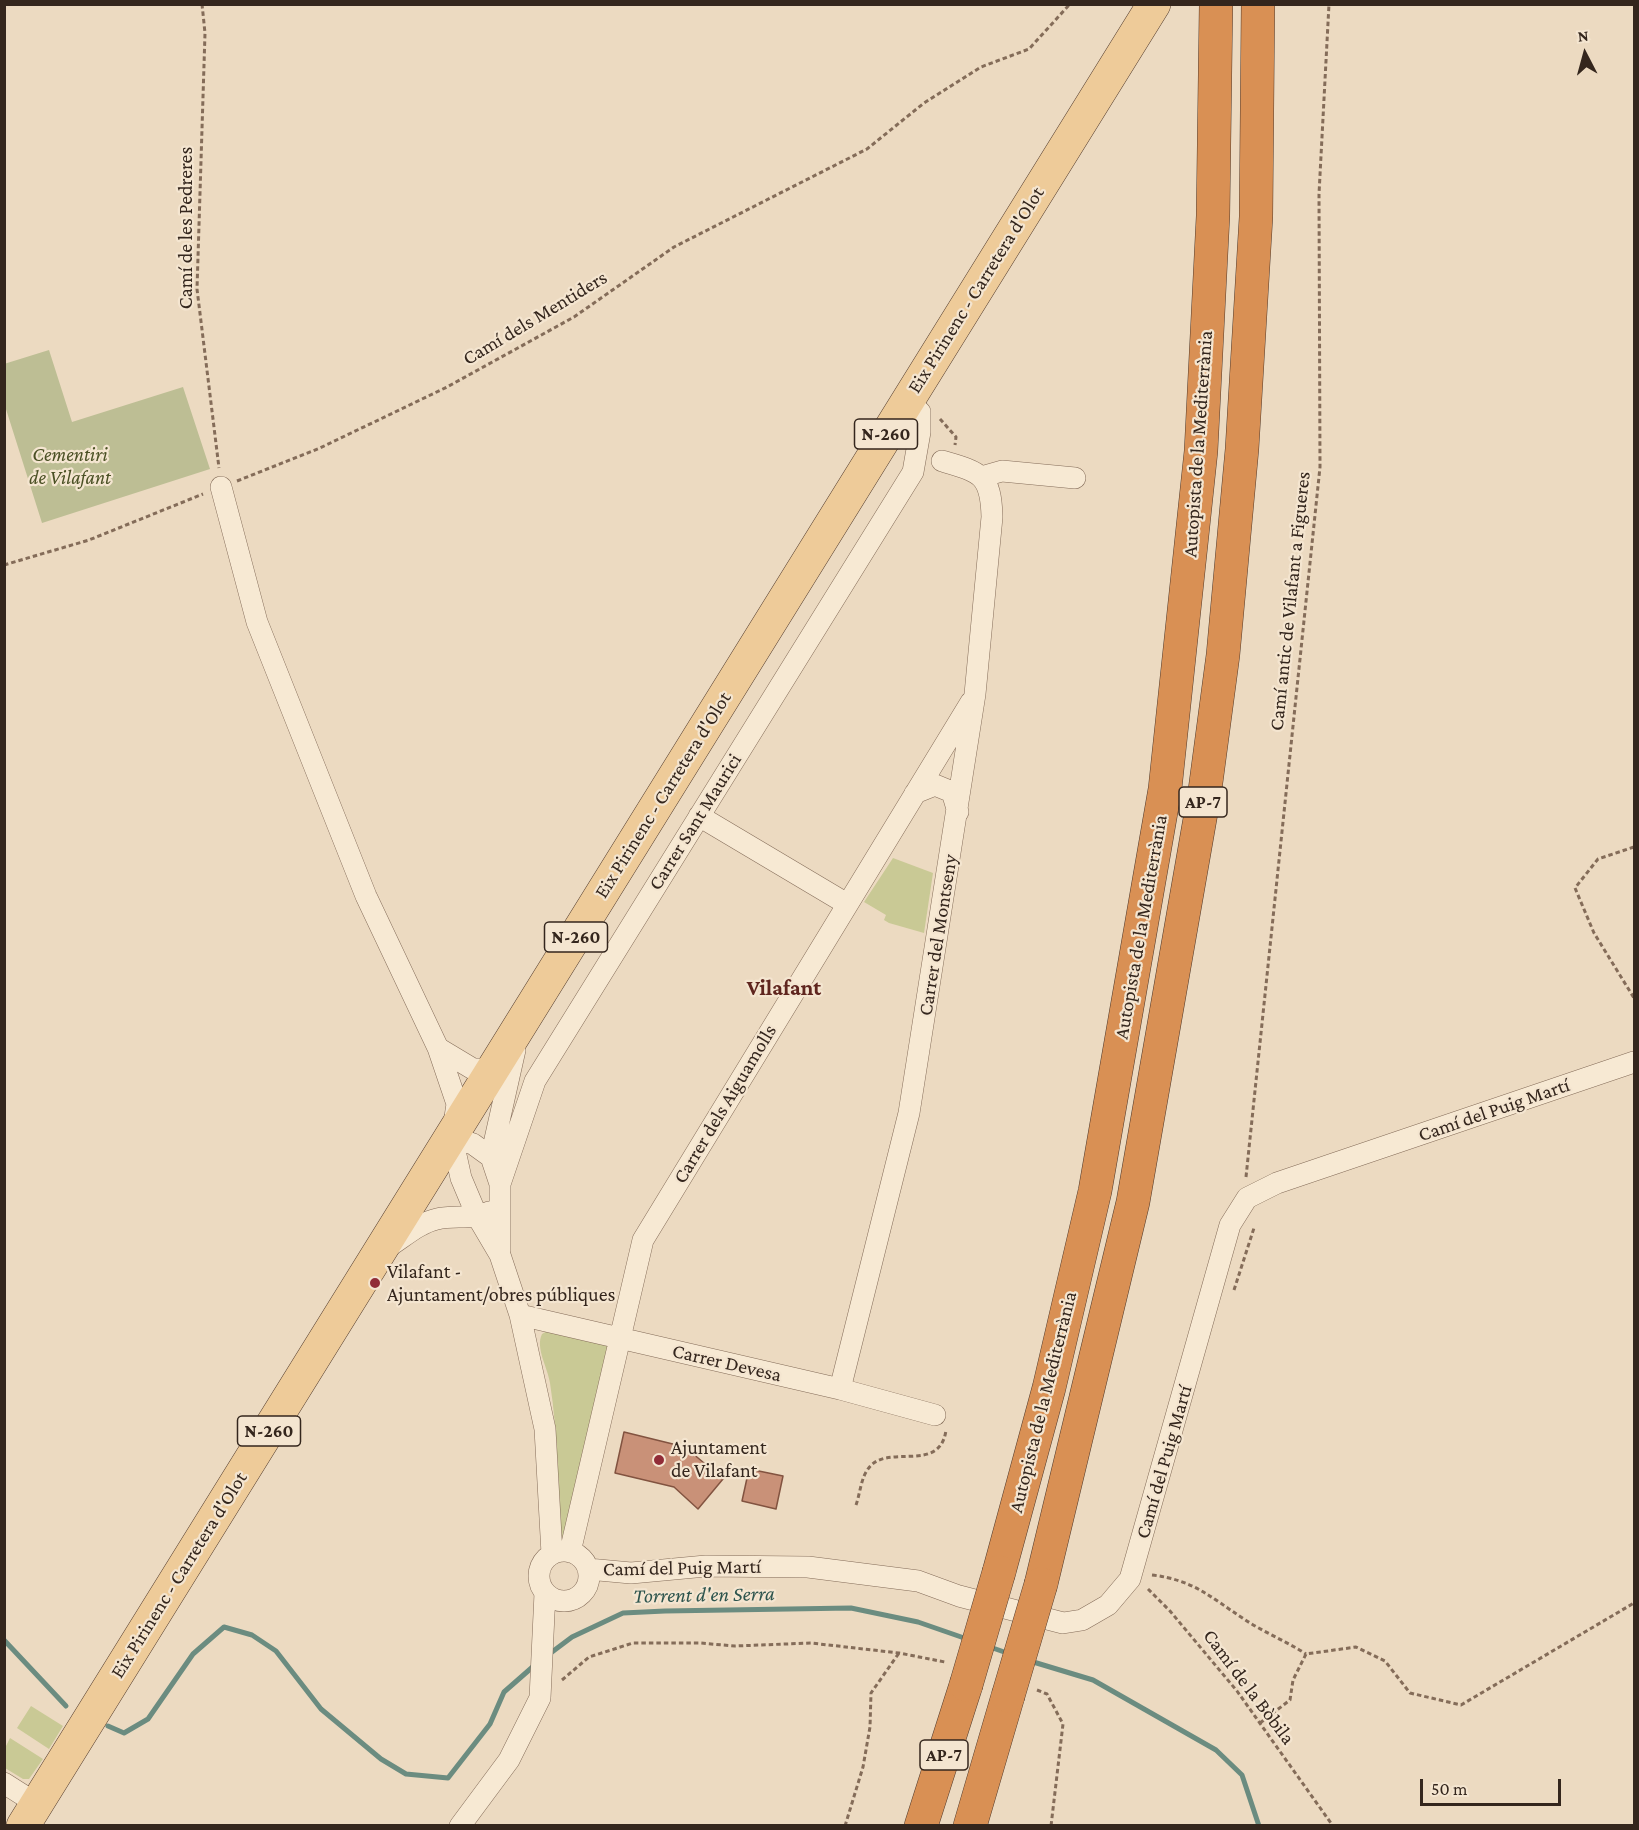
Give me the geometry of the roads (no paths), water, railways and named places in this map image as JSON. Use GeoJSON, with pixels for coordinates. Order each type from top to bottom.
{"type":"FeatureCollection","features":[{"type":"Feature","properties":{"kind":"highway","name":"Autopista de la Mediterrània"},"geometry":{"type":"LineString","coordinates":[[921,1826],[960,1675],[999,1572],[1049,1388],[1095,1191],[1164,789],[1181,652],[1201,451],[1213,216],[1216,4]]}},
{"type":"Feature","properties":{"kind":"highway","name":"Autopista de la Mediterrània"},"geometry":{"type":"LineString","coordinates":[[970,1826],[1018,1691],[1041,1584],[1133,1202],[1205,790],[1223,655],[1242,449],[1256,217],[1258,4]]}},
{"type":"Feature","properties":{"kind":"main road","name":"Eix Pirinenc - Carretera d'Olot"},"geometry":{"type":"LineString","coordinates":[[28,1820],[1150,12]]}},
{"type":"Feature","properties":{"kind":"street"},"geometry":{"type":"LineString","coordinates":[[907,401],[920,412],[920,432],[913,472]]}},
{"type":"Feature","properties":{"kind":"street"},"geometry":{"type":"LineString","coordinates":[[920,432],[942,461]]}},
{"type":"Feature","properties":{"kind":"street"},"geometry":{"type":"LineString","coordinates":[[913,472],[942,461],[965,467],[981,477],[1002,471],[1075,478]]}},
{"type":"Feature","properties":{"kind":"street","name":"Carrer Sant Maurici"},"geometry":{"type":"LineString","coordinates":[[499,1194],[535,1081],[913,472]]}},
{"type":"Feature","properties":{"kind":"street","name":"Carrer del Montseny"},"geometry":{"type":"LineString","coordinates":[[840,1389],[909,1113],[958,813],[975,694],[992,517],[992,493],[981,477]]}},
{"type":"Feature","properties":{"kind":"street"},"geometry":{"type":"LineString","coordinates":[[221,487],[257,622],[366,896],[438,1048],[457,1104],[452,1137],[461,1178],[477,1216],[500,1255],[520,1315],[545,1429],[561,1553]]}},
{"type":"Feature","properties":{"kind":"street","name":"Carrer dels Aiguamolls"},"geometry":{"type":"LineString","coordinates":[[561,1553],[620,1339],[643,1240],[975,694]]}},
{"type":"Feature","properties":{"kind":"street"},"geometry":{"type":"LineString","coordinates":[[915,793],[935,785],[952,792],[958,813]]}},
{"type":"Feature","properties":{"kind":"street"},"geometry":{"type":"LineString","coordinates":[[699,816],[847,904]]}},
{"type":"Feature","properties":{"kind":"street"},"geometry":{"type":"LineString","coordinates":[[438,1048],[487,1082],[491,1157],[499,1194],[500,1255]]}},
{"type":"Feature","properties":{"kind":"street","name":"Camí del Puig Martí"},"geometry":{"type":"LineString","coordinates":[[588,1569],[631,1573],[706,1566],[808,1567],[918,1581],[959,1596],[1063,1623],[1082,1620],[1108,1605],[1131,1576],[1230,1225],[1256,1194],[1635,1062]]}},
{"type":"Feature","properties":{"kind":"street"},"geometry":{"type":"LineString","coordinates":[[452,1137],[473,1144],[491,1157]]}},
{"type":"Feature","properties":{"kind":"street"},"geometry":{"type":"LineString","coordinates":[[380,1252],[423,1223],[439,1218],[487,1214],[499,1194]]}},
{"type":"Feature","properties":{"kind":"street","name":"Carrer Devesa"},"geometry":{"type":"LineString","coordinates":[[520,1315],[840,1389],[934,1415]]}},
{"type":"Feature","properties":{"kind":"street"},"geometry":{"type":"LineString","coordinates":[[545,1593],[559,1601],[579,1596],[585,1588],[588,1569],[583,1561],[561,1553]]}},
{"type":"Feature","properties":{"kind":"street"},"geometry":{"type":"LineString","coordinates":[[460,1826],[509,1760],[540,1698],[545,1593],[539,1578],[540,1568],[561,1553]]}},
{"type":"Feature","properties":{"kind":"street"},"geometry":{"type":"LineString","coordinates":[[4,1783],[28,1820]]}},
{"type":"Feature","properties":{"kind":"waterway","name":"Torrent d'en Serra"},"geometry":{"type":"LineString","coordinates":[[548,1655],[572,1637],[623,1613],[665,1611],[851,1608],[918,1622],[967,1639]]}},
{"type":"Feature","properties":{"kind":"waterway","name":"Torrent d'en Serra"},"geometry":{"type":"LineString","coordinates":[[108,1726],[124,1733],[148,1719],[193,1654],[224,1627],[252,1635],[276,1651],[321,1709],[381,1759],[406,1774],[448,1778],[490,1724],[504,1692],[536,1664]]}},
{"type":"Feature","properties":{"kind":"waterway","name":"Torrent d'en Serra"},"geometry":{"type":"LineString","coordinates":[[4,1640],[66,1706]]}},
{"type":"Feature","properties":{"kind":"waterway","name":"Torrent d'en Serra"},"geometry":{"type":"LineString","coordinates":[[987,1646],[1010,1654]]}},
{"type":"Feature","properties":{"kind":"waterway","name":"Torrent d'en Serra"},"geometry":{"type":"LineString","coordinates":[[1030,1661],[1093,1680],[1216,1750],[1242,1775],[1259,1826]]}},
{"type":"Feature","properties":{"kind":"place","name":"Vilafant - Ajuntament/obres públiques"},"geometry":{"type":"Point","coordinates":[375,1283]}},
{"type":"Feature","properties":{"kind":"place","name":"Ajuntament de Vilafant"},"geometry":{"type":"Point","coordinates":[659,1460]}},
{"type":"Feature","properties":{"kind":"district","name":"Vilafant"},"geometry":{"type":"Point","coordinates":[784,988]}},
{"type":"Feature","properties":{"kind":"park label","name":"Cementiri de Vilafant"},"geometry":{"type":"Point","coordinates":[70,466]}}]}
